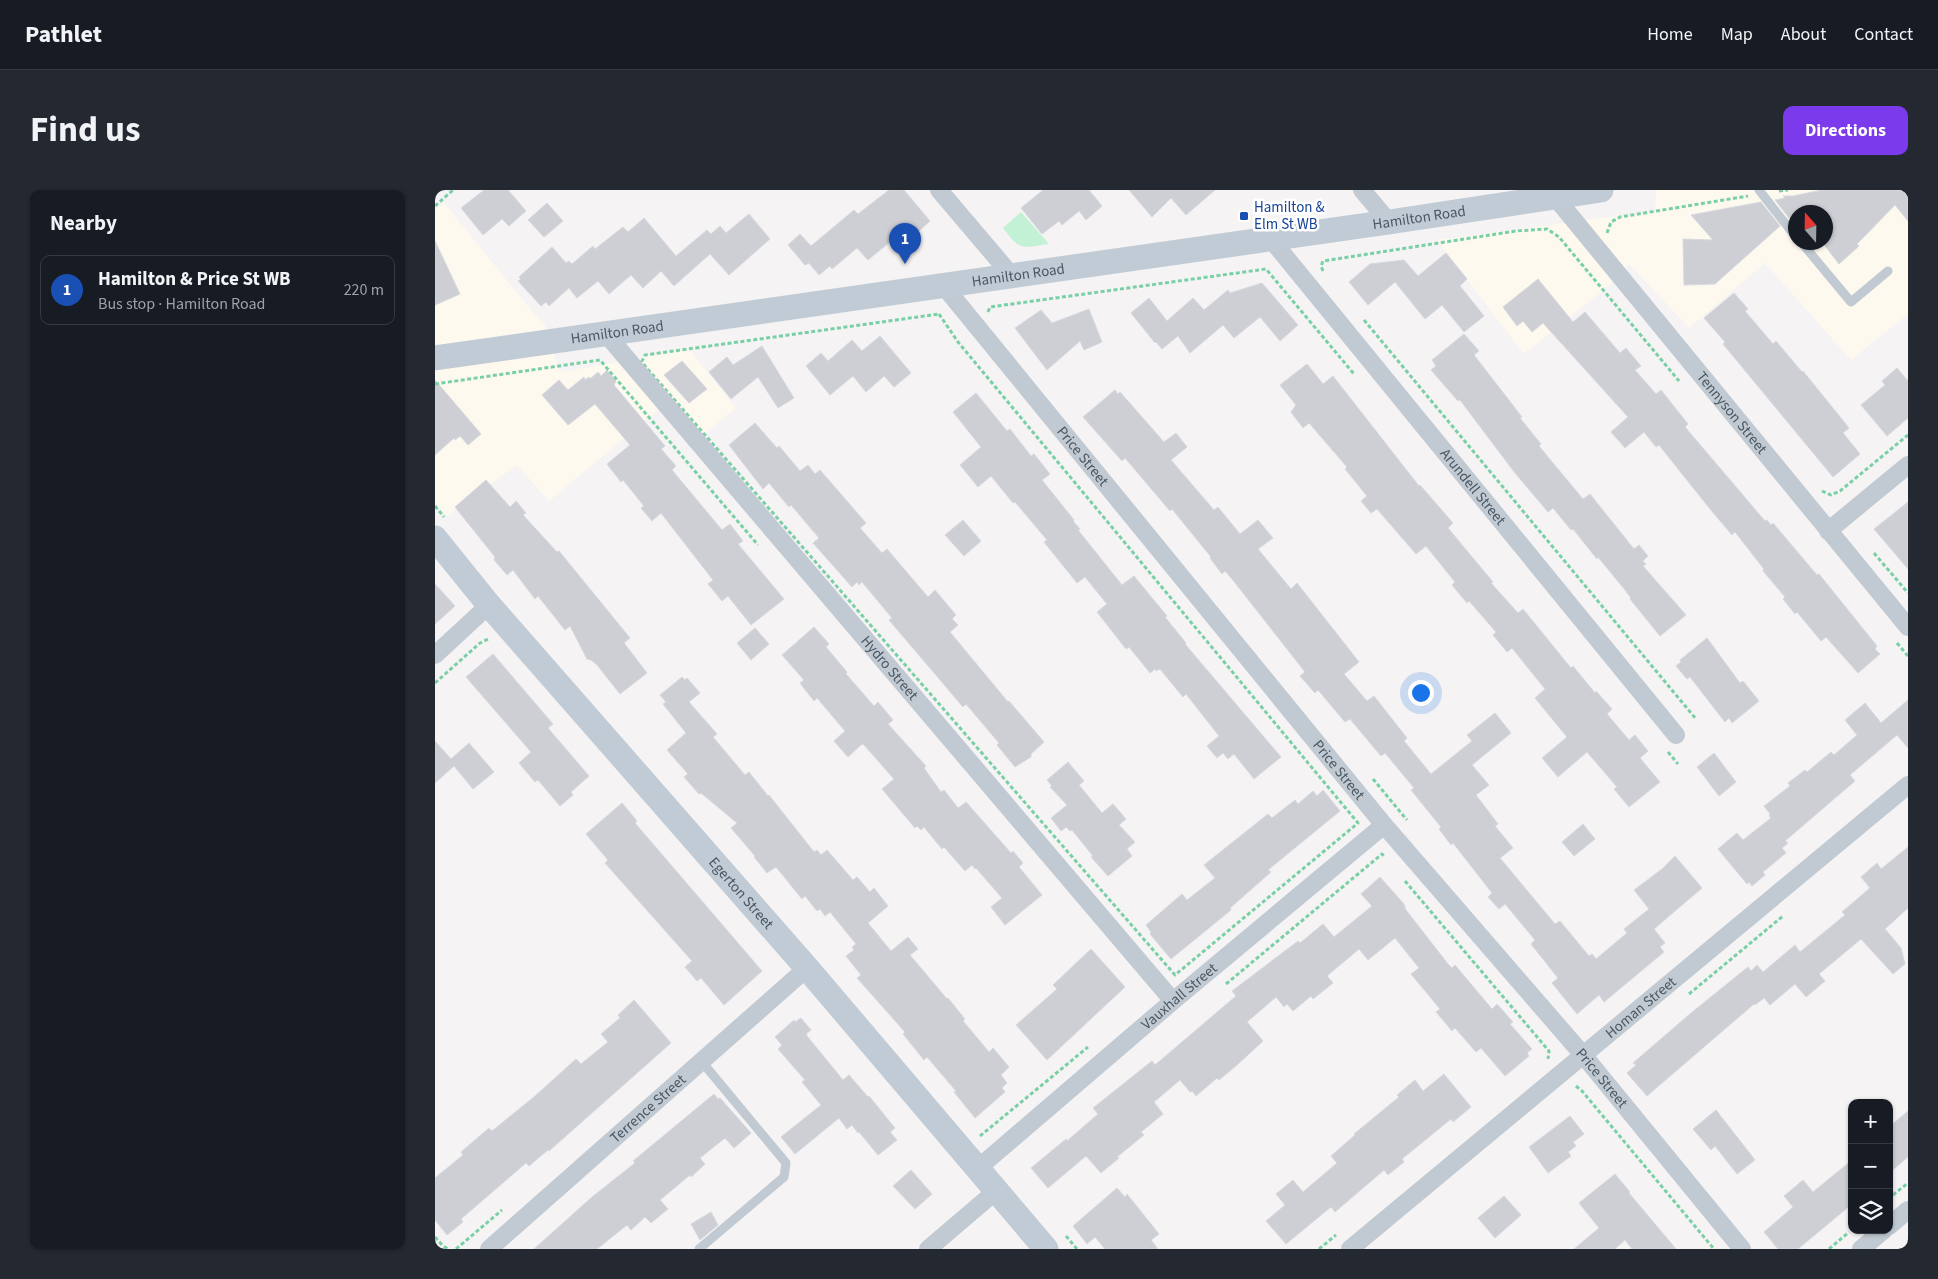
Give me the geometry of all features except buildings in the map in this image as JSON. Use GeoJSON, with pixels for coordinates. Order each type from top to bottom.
{"type":"FeatureCollection","features":[{"type":"Feature","properties":{"kind":"main road","name":"Hamilton Road"},"geometry":{"type":"LineString","coordinates":[[435,358],[1601,190]]}},
{"type":"Feature","properties":{"kind":"main road","name":"Egerton Street"},"geometry":{"type":"LineString","coordinates":[[441,529],[489,605],[807,968],[997,1192],[1055,1242]]}},
{"type":"Feature","properties":{"kind":"street"},"geometry":{"type":"LineString","coordinates":[[939,190],[1012,276]]}},
{"type":"Feature","properties":{"kind":"street"},"geometry":{"type":"LineString","coordinates":[[1361,190],[1389,222]]}},
{"type":"Feature","properties":{"kind":"street","name":"Tennyson Street"},"geometry":{"type":"LineString","coordinates":[[1555,197],[1908,628]]}},
{"type":"Feature","properties":{"kind":"street","name":"Arundell Street"},"geometry":{"type":"LineString","coordinates":[[1270,238],[1676,735]]}},
{"type":"Feature","properties":{"kind":"street","name":"Price Street"},"geometry":{"type":"LineString","coordinates":[[943,285],[1384,825],[1584,1056],[1742,1249]]}},
{"type":"Feature","properties":{"kind":"street","name":"Hydro Street"},"geometry":{"type":"LineString","coordinates":[[606,334],[1173,1002]]}},
{"type":"Feature","properties":{"kind":"street"},"geometry":{"type":"LineString","coordinates":[[1828,530],[1908,465]]}},
{"type":"Feature","properties":{"kind":"street"},"geometry":{"type":"LineString","coordinates":[[435,655],[489,605]]}},
{"type":"Feature","properties":{"kind":"street","name":"Homan Street"},"geometry":{"type":"LineString","coordinates":[[1350,1249],[1908,785]]}},
{"type":"Feature","properties":{"kind":"street","name":"Vauxhall Street"},"geometry":{"type":"LineString","coordinates":[[977,1168],[1384,825]]}},
{"type":"Feature","properties":{"kind":"street","name":"Terrence Street"},"geometry":{"type":"LineString","coordinates":[[489,1249],[807,968]]}},
{"type":"Feature","properties":{"kind":"street"},"geometry":{"type":"LineString","coordinates":[[928,1249],[997,1192]]}},
{"type":"Feature","properties":{"kind":"street"},"geometry":{"type":"LineString","coordinates":[[1893,1223],[1908,1210]]}},
{"type":"Feature","properties":{"kind":"street"},"geometry":{"type":"LineString","coordinates":[[1861,1249],[1879,1234]]}},
{"type":"Feature","properties":{"kind":"lane"},"geometry":{"type":"LineString","coordinates":[[1760,192],[1788,227]]}},
{"type":"Feature","properties":{"kind":"lane"},"geometry":{"type":"LineString","coordinates":[[1808,250],[1851,302],[1888,271]]}},
{"type":"Feature","properties":{"kind":"lane"},"geometry":{"type":"LineString","coordinates":[[699,1249],[784,1177],[786,1163],[702,1062]]}},
{"type":"Feature","properties":{"kind":"path"},"geometry":{"type":"LineString","coordinates":[[435,206],[453,190]]}},
{"type":"Feature","properties":{"kind":"path"},"geometry":{"type":"LineString","coordinates":[[1613,240],[1607,233],[1611,222],[1620,217],[1760,192],[1788,190]]}},
{"type":"Feature","properties":{"kind":"path"},"geometry":{"type":"LineString","coordinates":[[1323,272],[1321,266],[1323,261],[1516,231],[1547,229],[1559,237],[1680,382]]}},
{"type":"Feature","properties":{"kind":"path"},"geometry":{"type":"LineString","coordinates":[[987,314],[990,307],[1266,268]]}},
{"type":"Feature","properties":{"kind":"path"},"geometry":{"type":"LineString","coordinates":[[939,314],[958,342],[1358,823],[1175,975],[645,366],[642,361],[645,355],[939,314]]}},
{"type":"Feature","properties":{"kind":"path"},"geometry":{"type":"LineString","coordinates":[[1361,317],[1696,719]]}},
{"type":"Feature","properties":{"kind":"path"},"geometry":{"type":"LineString","coordinates":[[435,384],[600,360],[762,550]]}},
{"type":"Feature","properties":{"kind":"path"},"geometry":{"type":"LineString","coordinates":[[1817,485],[1823,492],[1831,494],[1841,491],[1908,435]]}},
{"type":"Feature","properties":{"kind":"path"},"geometry":{"type":"LineString","coordinates":[[435,506],[441,529]]}},
{"type":"Feature","properties":{"kind":"path"},"geometry":{"type":"LineString","coordinates":[[1872,550],[1908,593]]}},
{"type":"Feature","properties":{"kind":"path"},"geometry":{"type":"LineString","coordinates":[[435,683],[480,643],[490,638],[498,642]]}},
{"type":"Feature","properties":{"kind":"path"},"geometry":{"type":"LineString","coordinates":[[1895,640],[1908,656]]}},
{"type":"Feature","properties":{"kind":"path"},"geometry":{"type":"LineString","coordinates":[[1367,772],[1412,826]]}},
{"type":"Feature","properties":{"kind":"path"},"geometry":{"type":"LineString","coordinates":[[1221,988],[1382,854],[1389,862]]}},
{"type":"Feature","properties":{"kind":"path"},"geometry":{"type":"LineString","coordinates":[[1401,877],[1549,1051],[1548,1059],[1541,1066]]}},
{"type":"Feature","properties":{"kind":"path"},"geometry":{"type":"LineString","coordinates":[[974,1129],[980,1137],[1094,1042]]}},
{"type":"Feature","properties":{"kind":"path"},"geometry":{"type":"LineString","coordinates":[[1568,1092],[1575,1085],[1582,1091],[1714,1249]]}},
{"type":"Feature","properties":{"kind":"path"},"geometry":{"type":"LineString","coordinates":[[1893,1196],[1908,1183]]}},
{"type":"Feature","properties":{"kind":"path"},"geometry":{"type":"LineString","coordinates":[[456,1249],[509,1204]]}},
{"type":"Feature","properties":{"kind":"path"},"geometry":{"type":"LineString","coordinates":[[1319,1249],[1342,1230]]}},
{"type":"Feature","properties":{"kind":"path"},"geometry":{"type":"LineString","coordinates":[[1829,1249],[1848,1233]]}},
{"type":"Feature","properties":{"kind":"path"},"geometry":{"type":"LineString","coordinates":[[435,1237],[443,1246],[449,1249]]}},
{"type":"Feature","properties":{"kind":"path"},"geometry":{"type":"LineString","coordinates":[[1055,1242],[1077,1249]]}},
{"type":"Feature","properties":{"kind":"shaded area"},"geometry":{"type":"Polygon","coordinates":[[[1656,190],[1908,190],[1908,314],[1851,360],[1765,263],[1689,328],[1629,264],[1608,286],[1524,354],[1437,240],[1655,211],[1656,190]]]}},
{"type":"Feature","properties":{"kind":"shaded area"},"geometry":{"type":"Polygon","coordinates":[[[444,203],[545,325],[560,372],[689,349],[736,408],[704,434],[670,400],[549,501],[517,465],[447,516],[435,504],[435,210],[444,203]]]}},
{"type":"Feature","properties":{"kind":"green space"},"geometry":{"type":"Polygon","coordinates":[[[1021,212],[1049,244],[1027,247],[1014,241],[1003,228],[1021,212]]]}},
{"type":"Feature","properties":{"kind":"place","name":"Hamilton & Elm St WB"},"geometry":{"type":"Point","coordinates":[1244,216]}},
{"type":"Feature","properties":{"kind":"place","name":"Hamilton & Price St WB"},"geometry":{"type":"Point","coordinates":[905,264]}}]}
